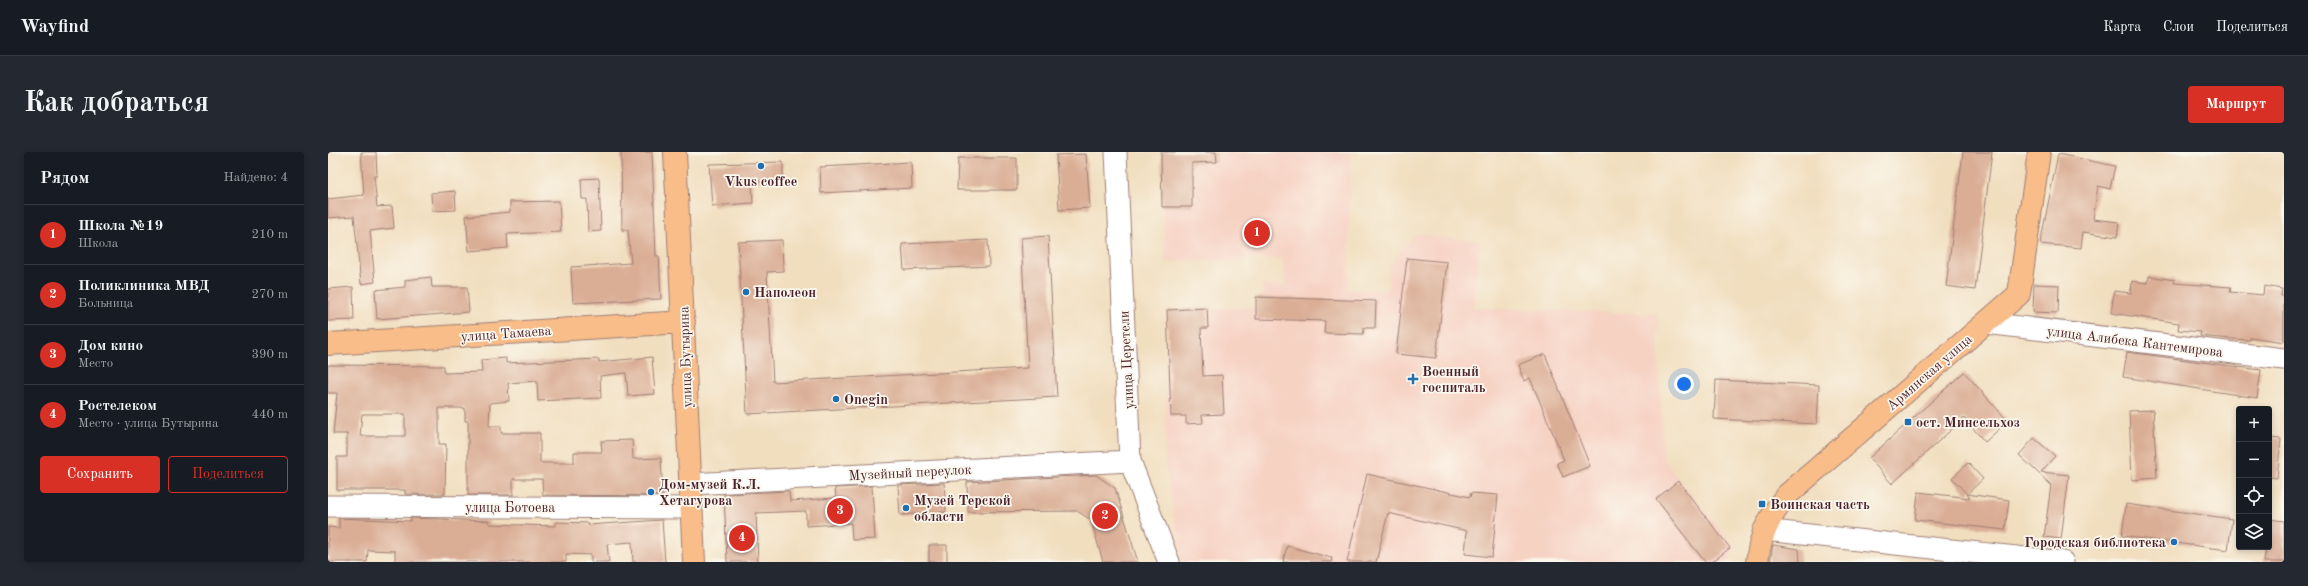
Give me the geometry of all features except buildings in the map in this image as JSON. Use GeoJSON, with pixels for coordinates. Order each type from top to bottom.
{"type":"FeatureCollection","features":[{"type":"Feature","properties":{"kind":"main road","name":"улица Бутырина"},"geometry":{"type":"LineString","coordinates":[[675,152],[694,562]]}},
{"type":"Feature","properties":{"kind":"main road","name":"Армянская улица"},"geometry":{"type":"LineString","coordinates":[[1757,562],[1759,543],[1764,530],[1775,508],[1788,494],[2019,294],[2039,152]]}},
{"type":"Feature","properties":{"kind":"main road","name":"улица Тамаева"},"geometry":{"type":"LineString","coordinates":[[328,344],[684,322]]}},
{"type":"Feature","properties":{"kind":"street","name":"улица Церетели"},"geometry":{"type":"LineString","coordinates":[[1116,152],[1130,461],[1169,562]]}},
{"type":"Feature","properties":{"kind":"street","name":"улица Алибека Кантемирова"},"geometry":{"type":"LineString","coordinates":[[1986,323],[2284,359]]}},
{"type":"Feature","properties":{"kind":"street","name":"Музейный переулок"},"geometry":{"type":"LineString","coordinates":[[690,484],[1130,461]]}},
{"type":"Feature","properties":{"kind":"street","name":"улица Ботоева"},"geometry":{"type":"LineString","coordinates":[[328,506],[691,508]]}},
{"type":"Feature","properties":{"kind":"street"},"geometry":{"type":"LineString","coordinates":[[1764,530],[2063,562]]}},
{"type":"Feature","properties":{"kind":"shaded area","name":"Военный госпиталь"},"geometry":{"type":"Polygon","coordinates":[[[1193,152],[1351,152],[1348,289],[1388,291],[1389,266],[1415,234],[1480,241],[1473,308],[1657,314],[1663,457],[1674,474],[1734,546],[1728,562],[1182,562],[1165,463],[1167,311],[1263,307],[1262,285],[1286,286],[1283,258],[1166,262],[1162,207],[1192,207],[1193,152]]]}},
{"type":"Feature","properties":{"kind":"place","name":"Vkus coffee"},"geometry":{"type":"Point","coordinates":[761,166]}},
{"type":"Feature","properties":{"kind":"place","name":"Школа №19"},"geometry":{"type":"Point","coordinates":[1257,233]}},
{"type":"Feature","properties":{"kind":"place","name":"Наполеон"},"geometry":{"type":"Point","coordinates":[746,292]}},
{"type":"Feature","properties":{"kind":"place","name":"Военный госпиталь"},"geometry":{"type":"Point","coordinates":[1413,379]}},
{"type":"Feature","properties":{"kind":"place","name":"Onegin"},"geometry":{"type":"Point","coordinates":[836,399]}},
{"type":"Feature","properties":{"kind":"place","name":"ост. Минсельхоз"},"geometry":{"type":"Point","coordinates":[1908,422]}},
{"type":"Feature","properties":{"kind":"place","name":"Дом-музей К.Л. Хетагурова"},"geometry":{"type":"Point","coordinates":[651,492]}},
{"type":"Feature","properties":{"kind":"place","name":"Воинская часть"},"geometry":{"type":"Point","coordinates":[1762,504]}},
{"type":"Feature","properties":{"kind":"place","name":"Музей Терской области"},"geometry":{"type":"Point","coordinates":[906,508]}},
{"type":"Feature","properties":{"kind":"place","name":"Дом кино"},"geometry":{"type":"Point","coordinates":[840,511]}},
{"type":"Feature","properties":{"kind":"place","name":"Поликлиника МВД"},"geometry":{"type":"Point","coordinates":[1105,516]}},
{"type":"Feature","properties":{"kind":"place","name":"Ростелеком"},"geometry":{"type":"Point","coordinates":[742,538]}},
{"type":"Feature","properties":{"kind":"place","name":"Городская библиотека"},"geometry":{"type":"Point","coordinates":[2174,542]}}]}
